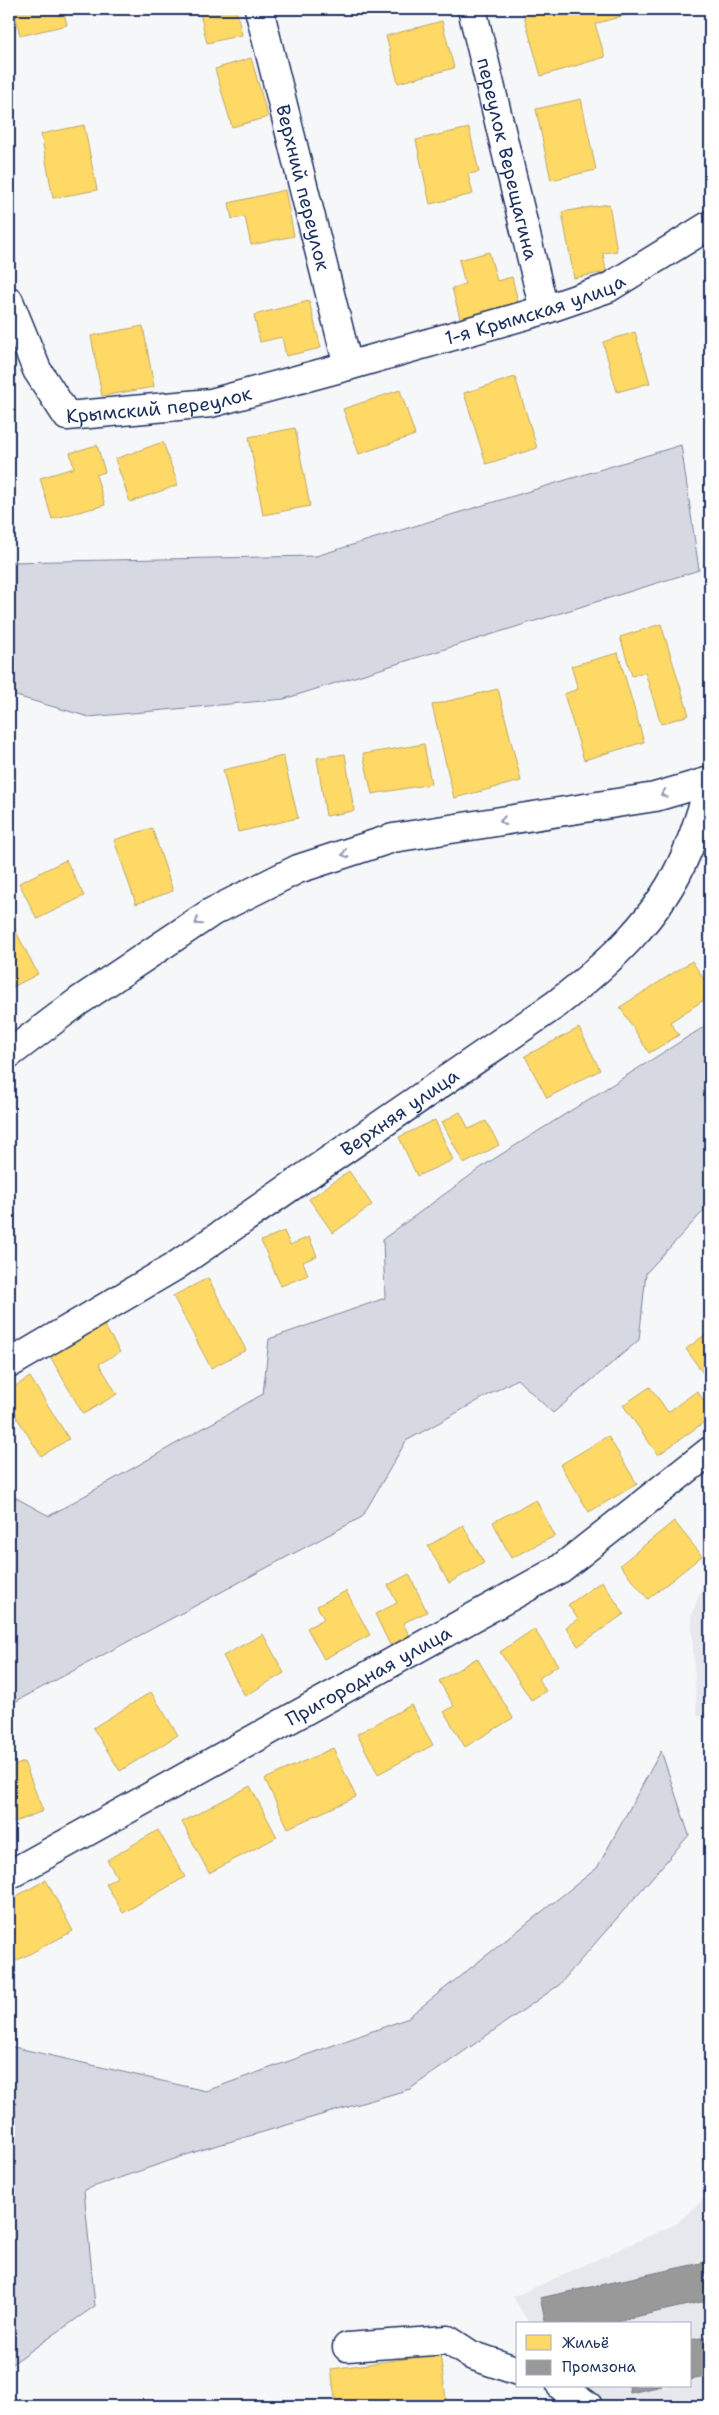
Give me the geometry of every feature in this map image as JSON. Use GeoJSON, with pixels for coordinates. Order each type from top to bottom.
{"type":"FeatureCollection","features":[{"type":"Feature","properties":{"kind":"street","name":"Верхний переулок"},"geometry":{"type":"LineString","coordinates":[[259,9],[348,366]]}},
{"type":"Feature","properties":{"kind":"street","name":"переулок Верещагина"},"geometry":{"type":"LineString","coordinates":[[472,9],[544,310]]}},
{"type":"Feature","properties":{"kind":"street","name":"1-я Крымская улица"},"geometry":{"type":"LineString","coordinates":[[348,366],[544,310],[608,288],[710,225]]}},
{"type":"Feature","properties":{"kind":"street","name":"Крымский переулок"},"geometry":{"type":"LineString","coordinates":[[9,301],[37,370],[67,416],[211,403],[348,366]]}},
{"type":"Feature","properties":{"kind":"street"},"geometry":{"type":"LineString","coordinates":[[9,1054],[79,1002],[212,912],[298,869],[393,838],[655,797],[710,781]]}},
{"type":"Feature","properties":{"kind":"street","name":"Верхняя улица"},"geometry":{"type":"LineString","coordinates":[[9,1364],[174,1267],[555,1005],[596,973],[635,934],[663,896],[686,855],[710,785]]}},
{"type":"Feature","properties":{"kind":"street","name":"Пригородная улица"},"geometry":{"type":"LineString","coordinates":[[9,1875],[560,1569],[710,1451]]}},
{"type":"Feature","properties":{"kind":"street"},"geometry":{"type":"LineString","coordinates":[[348,2347],[448,2340],[471,2355],[516,2370]]}},
{"type":"Feature","properties":{"kind":"street"},"geometry":{"type":"LineString","coordinates":[[564,2388],[588,2406]]}},
{"type":"Feature","properties":{"kind":"path"},"geometry":{"type":"LineString","coordinates":[[709,9],[710,19]]}},
{"type":"Feature","properties":{"kind":"shaded area"},"geometry":{"type":"Polygon","coordinates":[[[681,445],[699,570],[284,699],[89,717],[9,694],[9,562],[316,556],[681,445]]]}},
{"type":"Feature","properties":{"kind":"shaded area"},"geometry":{"type":"Polygon","coordinates":[[[710,1023],[710,1204],[646,1273],[639,1340],[553,1413],[517,1379],[406,1441],[362,1517],[9,1705],[9,1494],[49,1516],[263,1394],[269,1339],[385,1298],[383,1239],[486,1164],[710,1023]]]}},
{"type":"Feature","properties":{"kind":"shaded area"},"geometry":{"type":"Polygon","coordinates":[[[710,1567],[710,1718],[697,1716],[691,1616],[710,1567]]]}},
{"type":"Feature","properties":{"kind":"shaded area"},"geometry":{"type":"Polygon","coordinates":[[[661,1751],[689,1835],[559,1985],[410,2089],[198,2151],[84,2190],[95,2306],[9,2366],[9,2046],[206,2091],[406,2019],[597,1868],[661,1751]]]}},
{"type":"Feature","properties":{"kind":"shaded area"},"geometry":{"type":"Polygon","coordinates":[[[710,2193],[710,2406],[607,2406],[585,2388],[692,2388],[692,2322],[529,2322],[513,2297],[676,2224],[710,2193]]]}},
{"type":"Feature","properties":{"kind":"building: Жильё"},"geometry":{"type":"Polygon","coordinates":[[[14,9],[63,9],[67,25],[20,36],[14,9]]]}},
{"type":"Feature","properties":{"kind":"building: Жильё"},"geometry":{"type":"Polygon","coordinates":[[[199,9],[236,9],[242,35],[207,43],[199,9]]]}},
{"type":"Feature","properties":{"kind":"building: Жильё"},"geometry":{"type":"Polygon","coordinates":[[[522,9],[646,9],[595,24],[605,57],[541,76],[522,9]]]}},
{"type":"Feature","properties":{"kind":"building: Жильё"},"geometry":{"type":"Polygon","coordinates":[[[442,21],[454,68],[398,83],[386,36],[442,21]]]}},
{"type":"Feature","properties":{"kind":"building: Жильё"},"geometry":{"type":"Polygon","coordinates":[[[251,58],[268,117],[232,127],[215,69],[251,58]]]}},
{"type":"Feature","properties":{"kind":"building: Жильё"},"geometry":{"type":"Polygon","coordinates":[[[581,99],[596,170],[551,180],[536,109],[581,99]]]}},
{"type":"Feature","properties":{"kind":"building: Жильё"},"geometry":{"type":"Polygon","coordinates":[[[84,125],[97,190],[53,198],[41,134],[84,125]]]}},
{"type":"Feature","properties":{"kind":"building: Жильё"},"geometry":{"type":"Polygon","coordinates":[[[469,128],[479,172],[468,174],[473,194],[430,204],[416,140],[469,128]]]}},
{"type":"Feature","properties":{"kind":"building: Жильё"},"geometry":{"type":"Polygon","coordinates":[[[285,190],[294,236],[251,245],[245,217],[232,219],[229,203],[285,190]]]}},
{"type":"Feature","properties":{"kind":"building: Жильё"},"geometry":{"type":"Polygon","coordinates":[[[609,204],[617,251],[603,253],[606,272],[574,278],[562,212],[609,204]]]}},
{"type":"Feature","properties":{"kind":"building: Жильё"},"geometry":{"type":"Polygon","coordinates":[[[489,252],[497,281],[512,277],[518,302],[460,318],[452,288],[465,284],[459,260],[489,252]]]}},
{"type":"Feature","properties":{"kind":"building: Жильё"},"geometry":{"type":"Polygon","coordinates":[[[309,301],[321,348],[286,356],[282,337],[260,342],[254,315],[309,301]]]}},
{"type":"Feature","properties":{"kind":"building: Жильё"},"geometry":{"type":"Polygon","coordinates":[[[143,326],[154,387],[102,396],[91,336],[143,326]]]}},
{"type":"Feature","properties":{"kind":"building: Жильё"},"geometry":{"type":"Polygon","coordinates":[[[635,332],[650,383],[617,392],[603,342],[635,332]]]}},
{"type":"Feature","properties":{"kind":"building: Жильё"},"geometry":{"type":"Polygon","coordinates":[[[515,377],[537,448],[486,464],[464,393],[515,377]]]}},
{"type":"Feature","properties":{"kind":"building: Жильё"},"geometry":{"type":"Polygon","coordinates":[[[400,390],[415,435],[359,454],[343,409],[400,390]]]}},
{"type":"Feature","properties":{"kind":"building: Жильё"},"geometry":{"type":"Polygon","coordinates":[[[295,428],[310,506],[263,515],[249,437],[295,428]]]}},
{"type":"Feature","properties":{"kind":"building: Жильё"},"geometry":{"type":"Polygon","coordinates":[[[163,442],[178,485],[130,502],[115,459],[163,442]]]}},
{"type":"Feature","properties":{"kind":"building: Жильё"},"geometry":{"type":"Polygon","coordinates":[[[97,445],[105,472],[96,475],[105,505],[52,519],[40,478],[74,468],[70,453],[97,445]]]}},
{"type":"Feature","properties":{"kind":"building: Жильё"},"geometry":{"type":"Polygon","coordinates":[[[661,624],[689,715],[661,724],[645,672],[632,676],[620,637],[661,624]]]}},
{"type":"Feature","properties":{"kind":"building: Жильё"},"geometry":{"type":"Polygon","coordinates":[[[618,653],[644,742],[584,760],[564,694],[578,689],[571,666],[618,653]]]}},
{"type":"Feature","properties":{"kind":"building: Жильё"},"geometry":{"type":"Polygon","coordinates":[[[498,689],[521,781],[454,798],[432,705],[498,689]]]}},
{"type":"Feature","properties":{"kind":"building: Жильё"},"geometry":{"type":"Polygon","coordinates":[[[424,744],[431,784],[372,794],[363,754],[424,744]]]}},
{"type":"Feature","properties":{"kind":"building: Жильё"},"geometry":{"type":"Polygon","coordinates":[[[345,754],[354,811],[326,816],[317,758],[345,754]]]}},
{"type":"Feature","properties":{"kind":"building: Жильё"},"geometry":{"type":"Polygon","coordinates":[[[283,756],[298,818],[238,832],[223,770],[283,756]]]}},
{"type":"Feature","properties":{"kind":"building: Жильё"},"geometry":{"type":"Polygon","coordinates":[[[152,828],[173,891],[136,904],[114,840],[152,828]]]}},
{"type":"Feature","properties":{"kind":"building: Жильё"},"geometry":{"type":"Polygon","coordinates":[[[66,860],[84,896],[37,919],[19,883],[66,860]]]}},
{"type":"Feature","properties":{"kind":"building: Жильё"},"geometry":{"type":"Polygon","coordinates":[[[14,928],[38,974],[9,989],[9,931],[14,928]]]}},
{"type":"Feature","properties":{"kind":"building: Жильё"},"geometry":{"type":"Polygon","coordinates":[[[692,961],[710,989],[710,996],[670,1022],[679,1035],[649,1053],[620,1007],[692,961]]]}},
{"type":"Feature","properties":{"kind":"building: Жильё"},"geometry":{"type":"Polygon","coordinates":[[[579,1028],[600,1070],[547,1098],[525,1056],[579,1028]]]}},
{"type":"Feature","properties":{"kind":"building: Жильё"},"geometry":{"type":"Polygon","coordinates":[[[460,1112],[469,1129],[486,1121],[499,1145],[464,1164],[442,1122],[460,1112]]]}},
{"type":"Feature","properties":{"kind":"building: Жильё"},"geometry":{"type":"Polygon","coordinates":[[[435,1120],[453,1160],[417,1176],[399,1137],[435,1120]]]}},
{"type":"Feature","properties":{"kind":"building: Жильё"},"geometry":{"type":"Polygon","coordinates":[[[349,1171],[372,1205],[333,1233],[309,1199],[349,1171]]]}},
{"type":"Feature","properties":{"kind":"building: Жильё"},"geometry":{"type":"Polygon","coordinates":[[[284,1231],[290,1245],[309,1237],[317,1256],[303,1262],[308,1275],[281,1286],[261,1241],[284,1231]]]}},
{"type":"Feature","properties":{"kind":"building: Жильё"},"geometry":{"type":"Polygon","coordinates":[[[208,1278],[246,1350],[211,1368],[173,1296],[208,1278]]]}},
{"type":"Feature","properties":{"kind":"building: Жильё"},"geometry":{"type":"Polygon","coordinates":[[[104,1325],[120,1352],[99,1364],[117,1394],[83,1414],[50,1356],[104,1325]]]}},
{"type":"Feature","properties":{"kind":"building: Жильё"},"geometry":{"type":"Polygon","coordinates":[[[710,1331],[710,1383],[686,1349],[710,1331]]]}},
{"type":"Feature","properties":{"kind":"building: Жильё"},"geometry":{"type":"Polygon","coordinates":[[[30,1377],[69,1439],[41,1456],[9,1405],[9,1390],[30,1377]]]}},
{"type":"Feature","properties":{"kind":"building: Жильё"},"geometry":{"type":"Polygon","coordinates":[[[650,1387],[668,1412],[697,1391],[710,1410],[710,1418],[658,1455],[623,1405],[650,1387]]]}},
{"type":"Feature","properties":{"kind":"building: Жильё"},"geometry":{"type":"Polygon","coordinates":[[[608,1436],[637,1484],[589,1512],[560,1465],[608,1436]]]}},
{"type":"Feature","properties":{"kind":"building: Жильё"},"geometry":{"type":"Polygon","coordinates":[[[536,1500],[555,1536],[511,1558],[493,1522],[536,1500]]]}},
{"type":"Feature","properties":{"kind":"building: Жильё"},"geometry":{"type":"Polygon","coordinates":[[[674,1521],[702,1556],[648,1599],[620,1565],[674,1521]]]}},
{"type":"Feature","properties":{"kind":"building: Жильё"},"geometry":{"type":"Polygon","coordinates":[[[463,1525],[484,1563],[449,1583],[428,1546],[463,1525]]]}},
{"type":"Feature","properties":{"kind":"building: Жильё"},"geometry":{"type":"Polygon","coordinates":[[[409,1574],[427,1612],[403,1623],[410,1637],[391,1647],[375,1614],[397,1603],[388,1585],[409,1574]]]}},
{"type":"Feature","properties":{"kind":"building: Жильё"},"geometry":{"type":"Polygon","coordinates":[[[602,1581],[624,1614],[578,1646],[566,1627],[578,1619],[568,1605],[602,1581]]]}},
{"type":"Feature","properties":{"kind":"building: Жильё"},"geometry":{"type":"Polygon","coordinates":[[[346,1591],[370,1635],[324,1659],[307,1628],[324,1619],[317,1606],[346,1591]]]}},
{"type":"Feature","properties":{"kind":"building: Жильё"},"geometry":{"type":"Polygon","coordinates":[[[534,1629],[558,1665],[538,1679],[546,1691],[531,1700],[500,1652],[534,1629]]]}},
{"type":"Feature","properties":{"kind":"building: Жильё"},"geometry":{"type":"Polygon","coordinates":[[[263,1634],[284,1673],[245,1696],[223,1656],[263,1634]]]}},
{"type":"Feature","properties":{"kind":"building: Жильё"},"geometry":{"type":"Polygon","coordinates":[[[477,1658],[513,1718],[465,1747],[444,1712],[454,1706],[439,1681],[477,1658]]]}},
{"type":"Feature","properties":{"kind":"building: Жильё"},"geometry":{"type":"Polygon","coordinates":[[[151,1692],[178,1735],[120,1771],[93,1728],[151,1692]]]}},
{"type":"Feature","properties":{"kind":"building: Жильё"},"geometry":{"type":"Polygon","coordinates":[[[411,1705],[433,1745],[378,1774],[357,1734],[411,1705]]]}},
{"type":"Feature","properties":{"kind":"building: Жильё"},"geometry":{"type":"Polygon","coordinates":[[[333,1748],[356,1797],[288,1828],[265,1779],[333,1748]]]}},
{"type":"Feature","properties":{"kind":"building: Жильё"},"geometry":{"type":"Polygon","coordinates":[[[24,1762],[43,1811],[9,1824],[9,1768],[24,1762]]]}},
{"type":"Feature","properties":{"kind":"building: Жильё"},"geometry":{"type":"Polygon","coordinates":[[[250,1786],[277,1837],[209,1873],[182,1822],[250,1786]]]}},
{"type":"Feature","properties":{"kind":"building: Жильё"},"geometry":{"type":"Polygon","coordinates":[[[158,1830],[185,1877],[123,1913],[106,1884],[117,1877],[107,1860],[158,1830]]]}},
{"type":"Feature","properties":{"kind":"building: Жильё"},"geometry":{"type":"Polygon","coordinates":[[[46,1880],[73,1931],[16,1961],[9,1947],[9,1900],[46,1880]]]}},
{"type":"Feature","properties":{"kind":"building: Жильё"},"geometry":{"type":"Polygon","coordinates":[[[440,2354],[447,2406],[336,2406],[331,2369],[440,2354]]]}},
{"type":"Feature","properties":{"kind":"building: Промзона"},"geometry":{"type":"Polygon","coordinates":[[[710,2261],[710,2300],[612,2322],[546,2322],[540,2298],[710,2261]]]}},
{"type":"Feature","properties":{"kind":"building: Промзона"},"geometry":{"type":"Polygon","coordinates":[[[710,2336],[710,2376],[692,2380],[692,2340],[710,2336]]]}},
{"type":"Feature","properties":{"kind":"building: Промзона"},"geometry":{"type":"Polygon","coordinates":[[[629,2388],[653,2388],[630,2393],[629,2388]]]}}]}
